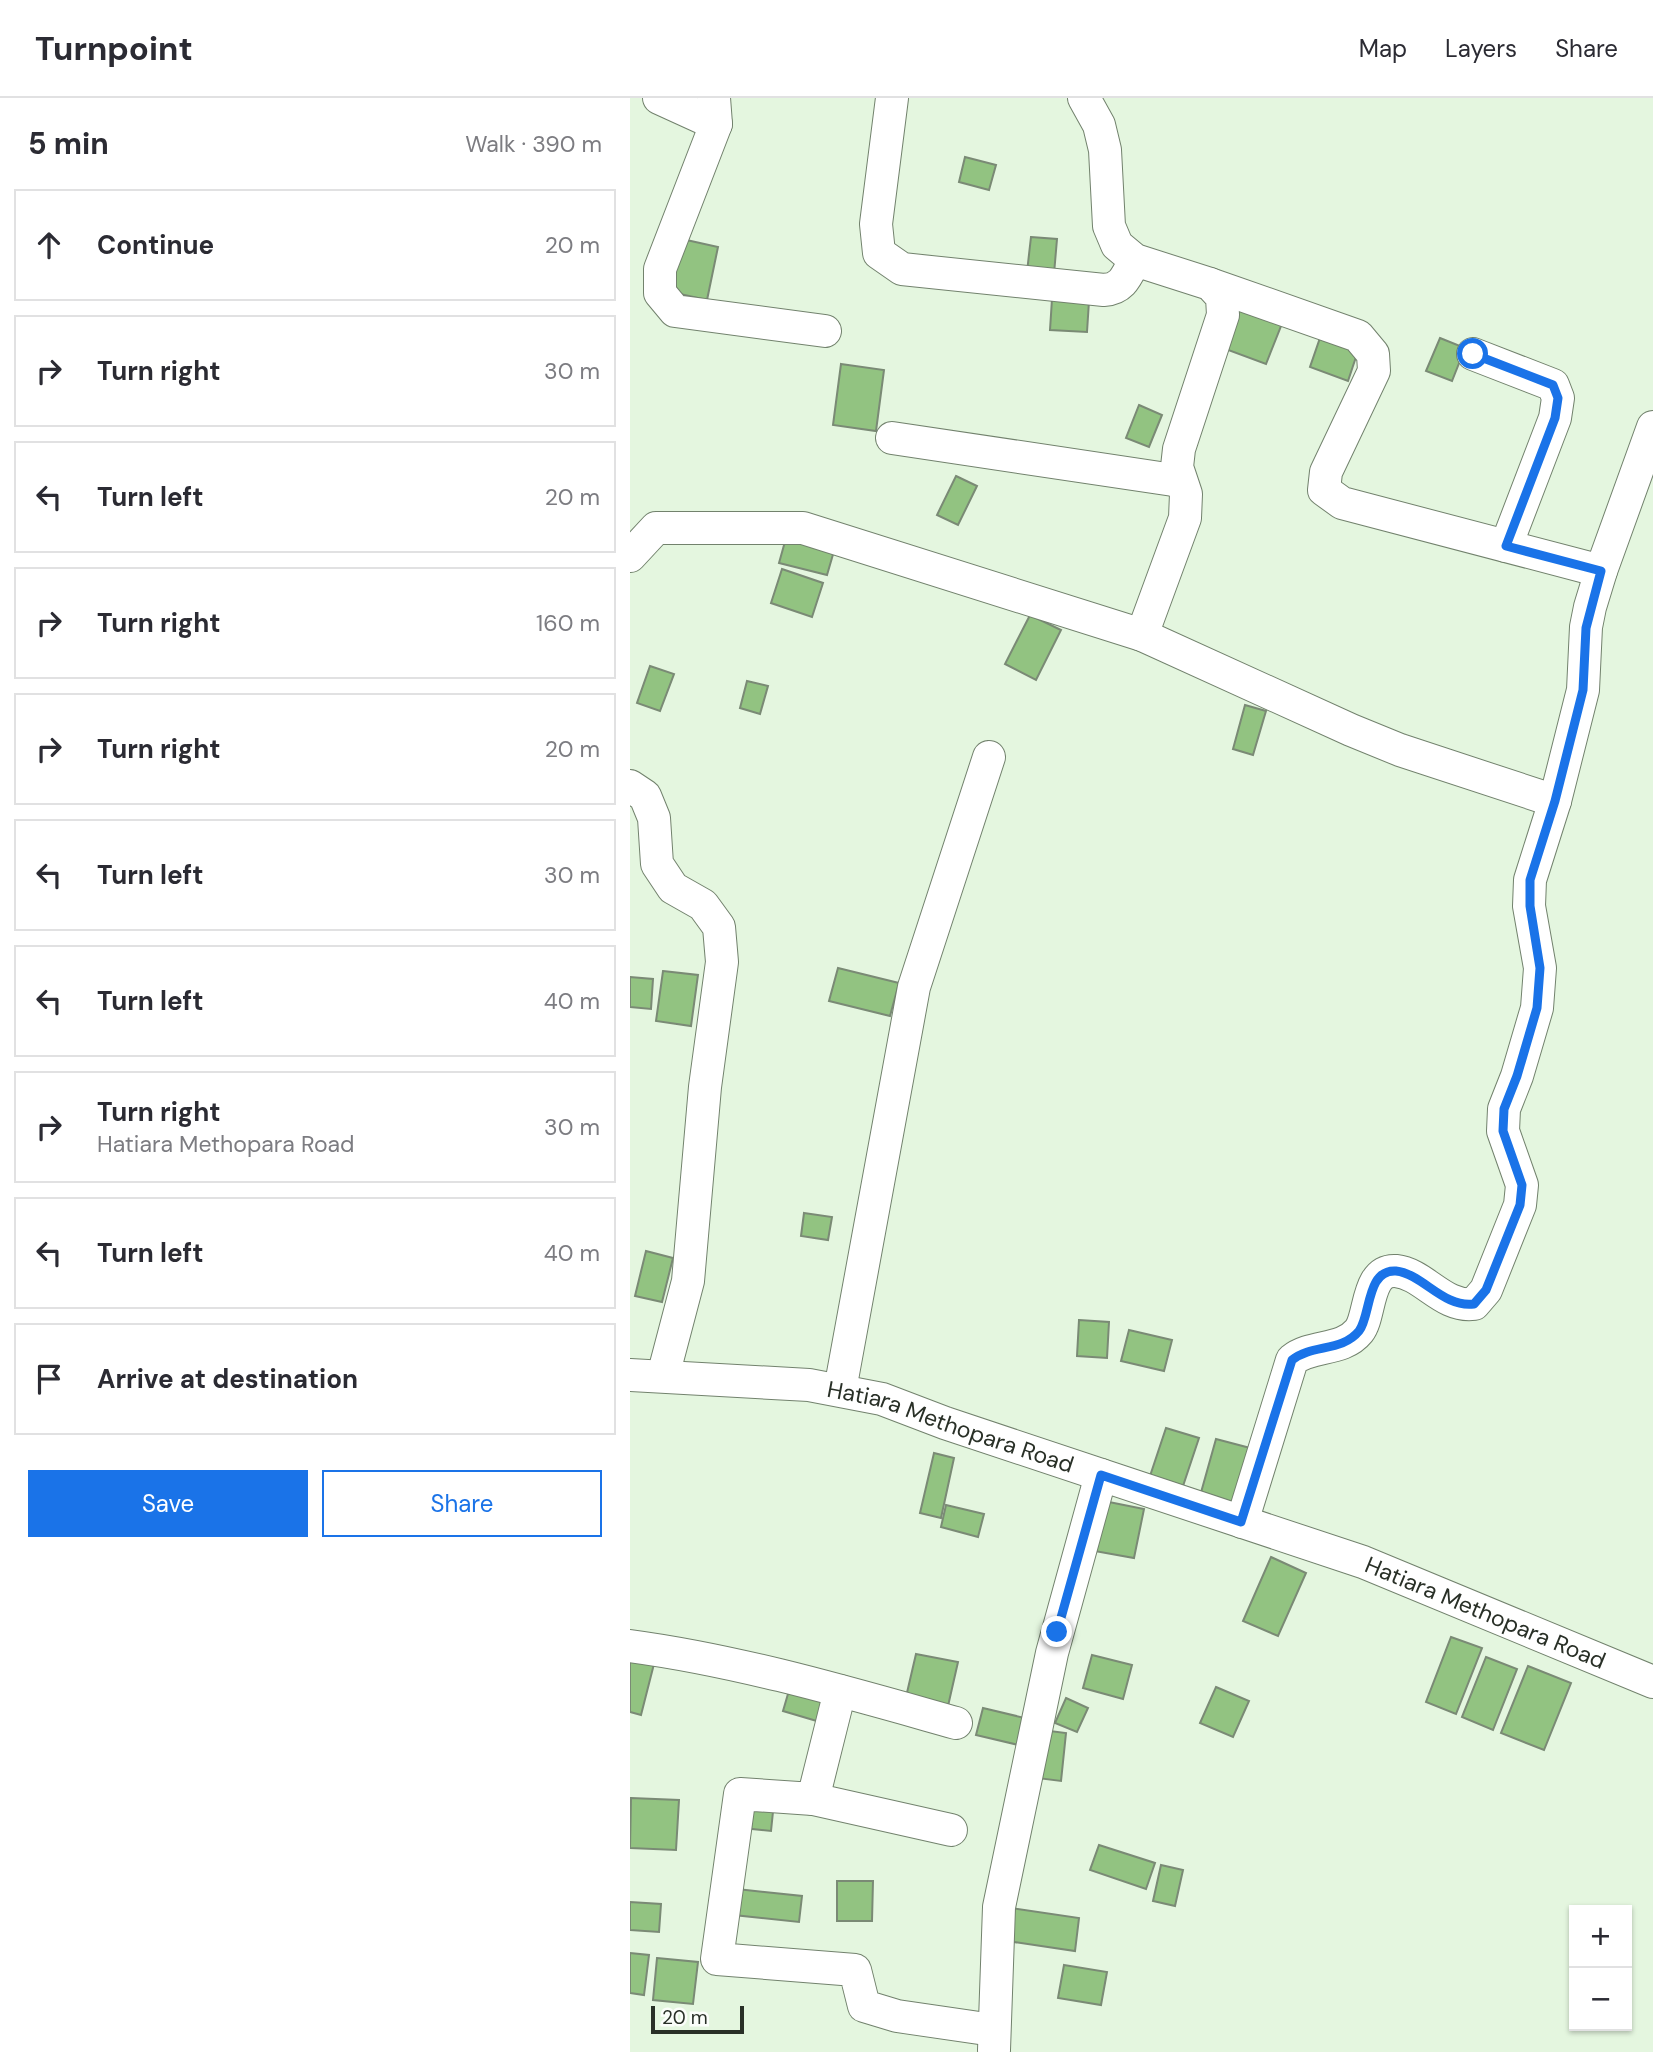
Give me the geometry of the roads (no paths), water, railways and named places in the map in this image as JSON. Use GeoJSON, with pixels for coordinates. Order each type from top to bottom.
{"type":"FeatureCollection","features":[{"type":"Feature","properties":{"kind":"street"},"geometry":{"type":"LineString","coordinates":[[659,98],[715,111],[660,269],[660,293],[675,311],[825,331]]}},
{"type":"Feature","properties":{"kind":"street"},"geometry":{"type":"LineString","coordinates":[[892,98],[876,224],[879,253],[902,270],[1113,290],[1122,284],[1135,260]]}},
{"type":"Feature","properties":{"kind":"street"},"geometry":{"type":"LineString","coordinates":[[1083,98],[1099,125],[1105,150],[1109,226],[1117,245],[1135,260],[1358,336],[1373,355],[1374,372],[1326,472],[1324,491],[1342,503],[1601,571]]}},
{"type":"Feature","properties":{"kind":"street"},"geometry":{"type":"LineString","coordinates":[[1142,635],[1185,518],[1186,494],[1177,467],[1179,449],[1223,315],[1222,297],[1210,284]]}},
{"type":"Feature","properties":{"kind":"street"},"geometry":{"type":"LineString","coordinates":[[1473,354],[1553,385],[1558,398],[1555,418],[1506,546]]}},
{"type":"Feature","properties":{"kind":"street"},"geometry":{"type":"LineString","coordinates":[[1241,1522],[1292,1360],[1302,1352],[1347,1343],[1361,1329],[1375,1283],[1387,1272],[1396,1271],[1406,1275],[1455,1302],[1474,1304],[1486,1290],[1520,1205],[1522,1185],[1503,1131],[1504,1109],[1517,1076],[1537,1008],[1540,968],[1530,906],[1530,880],[1555,801],[1583,690],[1586,628],[1601,571],[1653,427]]}},
{"type":"Feature","properties":{"kind":"street"},"geometry":{"type":"LineString","coordinates":[[892,438],[1180,481]]}},
{"type":"Feature","properties":{"kind":"street"},"geometry":{"type":"LineString","coordinates":[[630,556],[656,528],[803,528],[1142,635],[1350,730],[1400,750],[1555,801]]}},
{"type":"Feature","properties":{"kind":"street"},"geometry":{"type":"LineString","coordinates":[[840,1390],[914,987],[989,757]]}},
{"type":"Feature","properties":{"kind":"street"},"geometry":{"type":"LineString","coordinates":[[630,786],[645,796],[654,818],[657,864],[673,888],[704,905],[719,927],[722,962],[705,1087],[688,1281],[663,1377]]}},
{"type":"Feature","properties":{"kind":"street","name":"Hatiara Methopara Road"},"geometry":{"type":"LineString","coordinates":[[630,1375],[809,1385],[882,1399],[944,1423],[1363,1562],[1653,1682]]}},
{"type":"Feature","properties":{"kind":"street"},"geometry":{"type":"LineString","coordinates":[[951,1830],[813,1799],[740,1794],[717,1959],[855,1970],[864,2006],[993,2041],[999,1906],[1052,1653],[1101,1475]]}},
{"type":"Feature","properties":{"kind":"street"},"geometry":{"type":"LineString","coordinates":[[630,1646],[686,1654],[840,1691],[957,1723]]}},
{"type":"Feature","properties":{"kind":"street"},"geometry":{"type":"LineString","coordinates":[[813,1799],[840,1691]]}}]}
